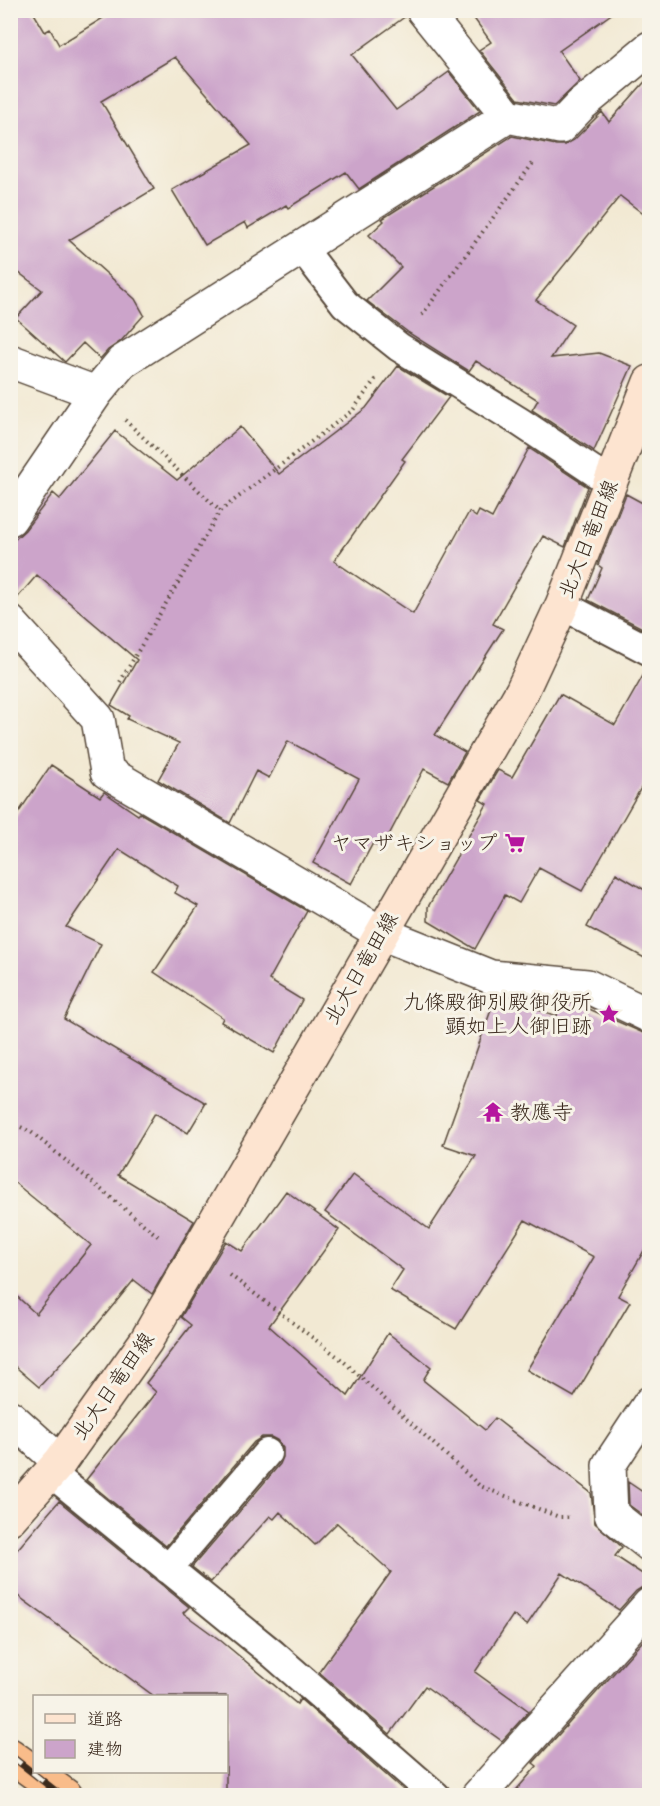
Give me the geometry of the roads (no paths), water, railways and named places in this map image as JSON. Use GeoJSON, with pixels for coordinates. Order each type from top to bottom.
{"type":"FeatureCollection","features":[{"type":"Feature","properties":{"kind":"highway"},"geometry":{"type":"LineString","coordinates":[[10,1755],[33,1772]]}},
{"type":"Feature","properties":{"kind":"highway"},"geometry":{"type":"LineString","coordinates":[[35,1773],[66,1796]]}},
{"type":"Feature","properties":{"kind":"main road","name":"北大日竜田線"},"geometry":{"type":"LineString","coordinates":[[10,1518],[55,1467],[146,1341],[522,691],[562,604],[650,382]]}},
{"type":"Feature","properties":{"kind":"street"},"geometry":{"type":"LineString","coordinates":[[423,10],[508,116],[560,127],[581,105],[650,48]]}},
{"type":"Feature","properties":{"kind":"street"},"geometry":{"type":"LineString","coordinates":[[10,519],[96,393],[122,362],[508,116]]}},
{"type":"Feature","properties":{"kind":"street"},"geometry":{"type":"LineString","coordinates":[[10,361],[96,393]]}},
{"type":"Feature","properties":{"kind":"street"},"geometry":{"type":"LineString","coordinates":[[10,622],[98,719],[107,772],[381,933],[491,977],[587,986],[650,1016]]}},
{"type":"Feature","properties":{"kind":"street"},"geometry":{"type":"LineString","coordinates":[[650,1403],[609,1465],[611,1514],[650,1545]]}},
{"type":"Feature","properties":{"kind":"street"},"geometry":{"type":"LineString","coordinates":[[10,1417],[55,1467]]}},
{"type":"Feature","properties":{"kind":"street"},"geometry":{"type":"LineString","coordinates":[[478,1796],[650,1604]]}},
{"type":"Feature","properties":{"kind":"lane"},"geometry":{"type":"LineString","coordinates":[[302,248],[345,304],[399,347],[520,422],[610,482]]}},
{"type":"Feature","properties":{"kind":"lane"},"geometry":{"type":"LineString","coordinates":[[562,604],[650,651]]}},
{"type":"Feature","properties":{"kind":"lane"},"geometry":{"type":"LineString","coordinates":[[168,1569],[267,1454]]}},
{"type":"Feature","properties":{"kind":"lane"},"geometry":{"type":"LineString","coordinates":[[55,1467],[168,1569],[273,1654],[436,1796]]}},
{"type":"Feature","properties":{"kind":"railway"},"geometry":{"type":"LineString","coordinates":[[10,1755],[62,1796]]}},
{"type":"Feature","properties":{"kind":"railway"},"geometry":{"type":"LineString","coordinates":[[10,1792],[15,1796]]}},
{"type":"Feature","properties":{"kind":"place","name":"ヤマザキショップ"},"geometry":{"type":"Point","coordinates":[515,843]}},
{"type":"Feature","properties":{"kind":"place","name":"九條殿御別殿御役所 顕如上人御旧跡"},"geometry":{"type":"Point","coordinates":[609,1014]}},
{"type":"Feature","properties":{"kind":"place","name":"教應寺"},"geometry":{"type":"Point","coordinates":[493,1112]}}]}
